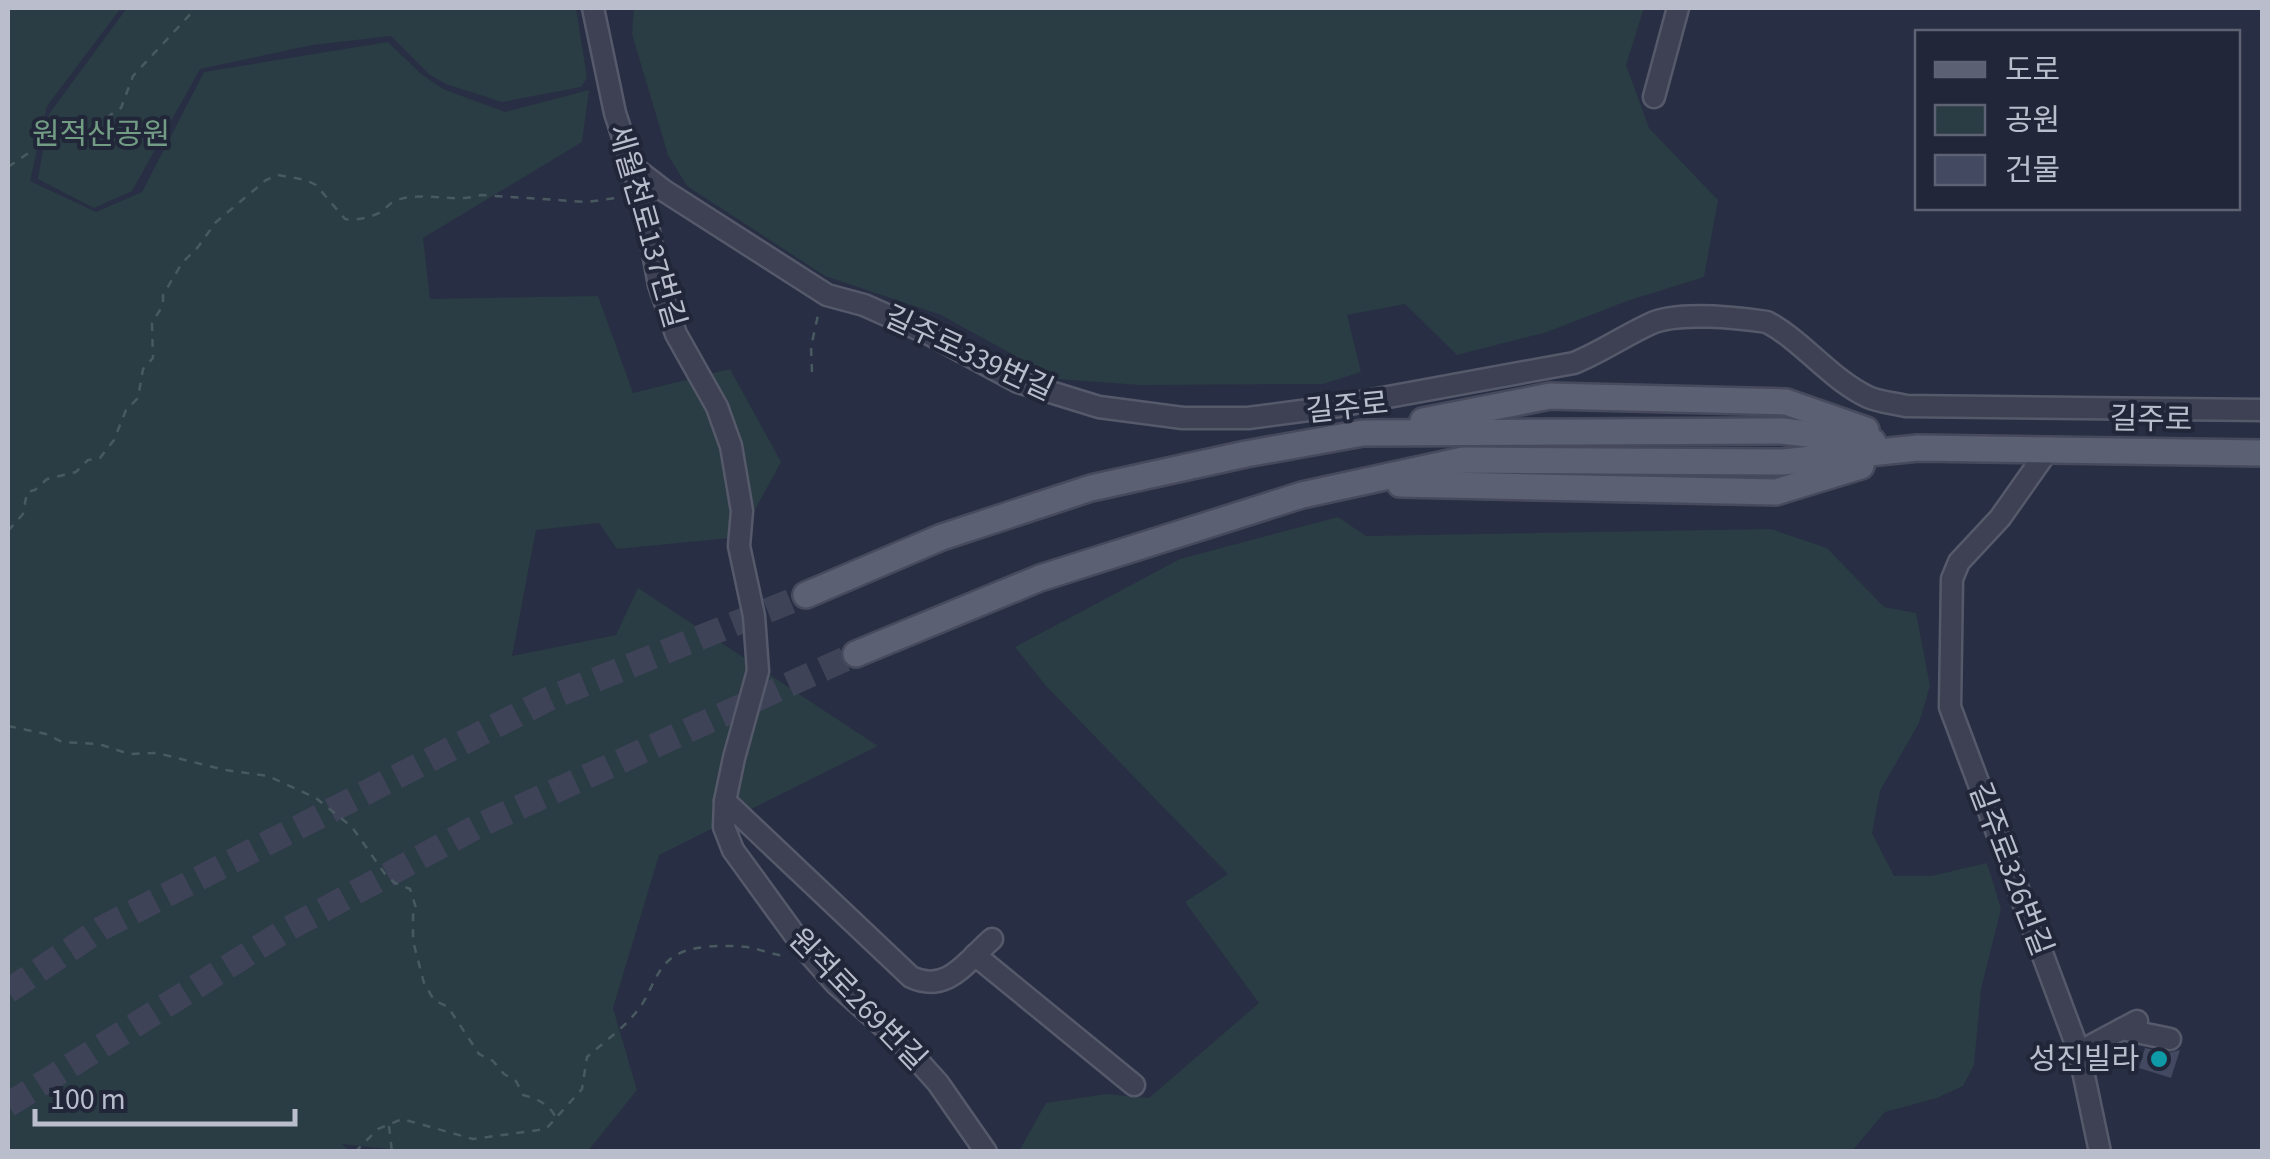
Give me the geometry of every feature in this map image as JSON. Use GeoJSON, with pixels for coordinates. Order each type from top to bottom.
{"type":"FeatureCollection","features":[{"type":"Feature","properties":{"kind":"main road"},"geometry":{"type":"LineString","coordinates":[[1364,433],[1550,396],[1640,398],[1786,402],[1918,448]]}},
{"type":"Feature","properties":{"kind":"main road","name":"길주로"},"geometry":{"type":"LineString","coordinates":[[806,595],[942,538],[1091,488],[1364,433],[1782,430],[1918,448],[2262,453]]}},
{"type":"Feature","properties":{"kind":"main road"},"geometry":{"type":"LineString","coordinates":[[856,654],[1040,578],[1302,495],[1358,482],[1776,492],[1918,448]]}},
{"type":"Feature","properties":{"kind":"street","name":"세월천로137번길"},"geometry":{"type":"LineString","coordinates":[[592,8],[615,113],[640,189],[659,285],[676,334],[718,406],[732,446],[742,511],[739,546],[756,629],[758,671]]}},
{"type":"Feature","properties":{"kind":"street"},"geometry":{"type":"LineString","coordinates":[[1654,97],[1678,8]]}},
{"type":"Feature","properties":{"kind":"street","name":"길주로339번길"},"geometry":{"type":"LineString","coordinates":[[632,166],[826,295],[864,305],[927,333],[1018,382],[1099,407],[1183,418],[1232,419],[1339,406],[1574,363],[1604,351],[1653,322],[1674,318],[1768,322],[1870,399],[1906,406],[2262,410]]}},
{"type":"Feature","properties":{"kind":"street","name":"길주로326번길"},"geometry":{"type":"LineString","coordinates":[[2048,450],[2000,518],[1958,562],[1952,579],[1948,686],[1950,707],[2079,1052],[2100,1152]]}},
{"type":"Feature","properties":{"kind":"street","name":"원적로269번길"},"geometry":{"type":"LineString","coordinates":[[758,671],[725,801],[724,827],[733,850],[805,950],[938,1083],[986,1152]]}},
{"type":"Feature","properties":{"kind":"street"},"geometry":{"type":"LineString","coordinates":[[725,801],[910,977],[926,984],[939,983],[992,939]]}},
{"type":"Feature","properties":{"kind":"street"},"geometry":{"type":"LineString","coordinates":[[974,955],[1134,1085]]}},
{"type":"Feature","properties":{"kind":"street"},"geometry":{"type":"LineString","coordinates":[[2079,1052],[2129,1025],[2170,1039]]}},
{"type":"Feature","properties":{"kind":"path"},"geometry":{"type":"LineString","coordinates":[[8,167],[55,135],[78,124],[98,122],[122,108],[134,76],[196,8]]}},
{"type":"Feature","properties":{"kind":"path"},"geometry":{"type":"LineString","coordinates":[[8,531],[23,514],[27,492],[47,480],[76,472],[88,460],[100,458],[114,440],[126,410],[138,398],[143,370],[153,358],[152,323],[163,305],[163,295],[216,222],[266,180],[278,175],[306,180],[316,185],[345,219],[352,221],[381,213],[394,200],[465,200],[481,194],[588,202],[614,200],[640,189]]}},
{"type":"Feature","properties":{"kind":"path"},"geometry":{"type":"LineString","coordinates":[[812,372],[815,319],[822,307],[838,298]]}},
{"type":"Feature","properties":{"kind":"path"},"geometry":{"type":"LineString","coordinates":[[8,726],[46,734],[62,742],[98,744],[129,754],[158,752],[240,773],[268,776],[316,798],[352,827],[394,884],[410,889],[417,911],[413,914],[413,941],[424,983],[434,1000],[448,1007],[478,1054],[516,1081],[523,1094],[553,1110],[557,1120]]}},
{"type":"Feature","properties":{"kind":"path"},"geometry":{"type":"LineString","coordinates":[[355,1152],[378,1129],[402,1119],[474,1139],[546,1129],[582,1089],[587,1057],[618,1033],[642,1005],[658,971],[676,954],[749,947],[785,956],[805,950]]}},
{"type":"Feature","properties":{"kind":"path"},"geometry":{"type":"LineString","coordinates":[[389,1124],[392,1152]]}},
{"type":"Feature","properties":{"kind":"green space"},"geometry":{"type":"Polygon","coordinates":[[[8,8],[121,8],[47,106],[30,181],[96,212],[142,192],[204,72],[388,42],[443,89],[505,112],[589,90],[582,142],[423,238],[430,299],[598,296],[633,393],[730,369],[781,462],[740,537],[617,549],[599,523],[536,530],[512,656],[616,635],[638,588],[878,746],[659,855],[613,1008],[637,1090],[588,1151],[417,1152],[342,1144],[349,1151],[8,1151],[8,8]]]}},
{"type":"Feature","properties":{"kind":"green space","name":"원적산공원"},"geometry":{"type":"Polygon","coordinates":[[[127,8],[576,8],[587,78],[581,87],[502,102],[430,75],[391,36],[312,45],[200,69],[132,191],[94,208],[38,179],[49,114],[127,8]]]}},
{"type":"Feature","properties":{"kind":"green space"},"geometry":{"type":"Polygon","coordinates":[[[634,8],[1644,8],[1626,65],[1649,128],[1718,200],[1704,277],[1547,332],[1457,355],[1405,304],[1347,315],[1361,372],[1323,384],[1140,385],[1057,379],[941,315],[825,276],[687,186],[668,155],[632,34],[634,8]]]}},
{"type":"Feature","properties":{"kind":"green space"},"geometry":{"type":"Polygon","coordinates":[[[1338,517],[1366,536],[1771,529],[1827,548],[1884,607],[1916,613],[1930,686],[1919,723],[1880,791],[1872,833],[1894,876],[1931,876],[1987,863],[2001,909],[1981,989],[1974,1065],[1963,1086],[1937,1098],[1885,1112],[1852,1151],[1019,1151],[1046,1103],[1106,1094],[1149,1098],[1259,1003],[1185,902],[1228,874],[1046,686],[1015,647],[1180,559],[1338,517]]]}},
{"type":"Feature","properties":{"kind":"building","name":"성진빌라"},"geometry":{"type":"Polygon","coordinates":[[[2145,1048],[2168,1053],[2180,1050],[2171,1078],[2139,1068],[2145,1048]]]}},
{"type":"Feature","properties":{"kind":"tunnel"},"geometry":{"type":"LineString","coordinates":[[8,991],[102,928],[550,698],[806,595]]}},
{"type":"Feature","properties":{"kind":"tunnel"},"geometry":{"type":"LineString","coordinates":[[8,1105],[286,930],[478,826],[856,654]]}},
{"type":"Feature","properties":{"kind":"place","name":"성진빌라"},"geometry":{"type":"Point","coordinates":[2159,1059]}}]}
